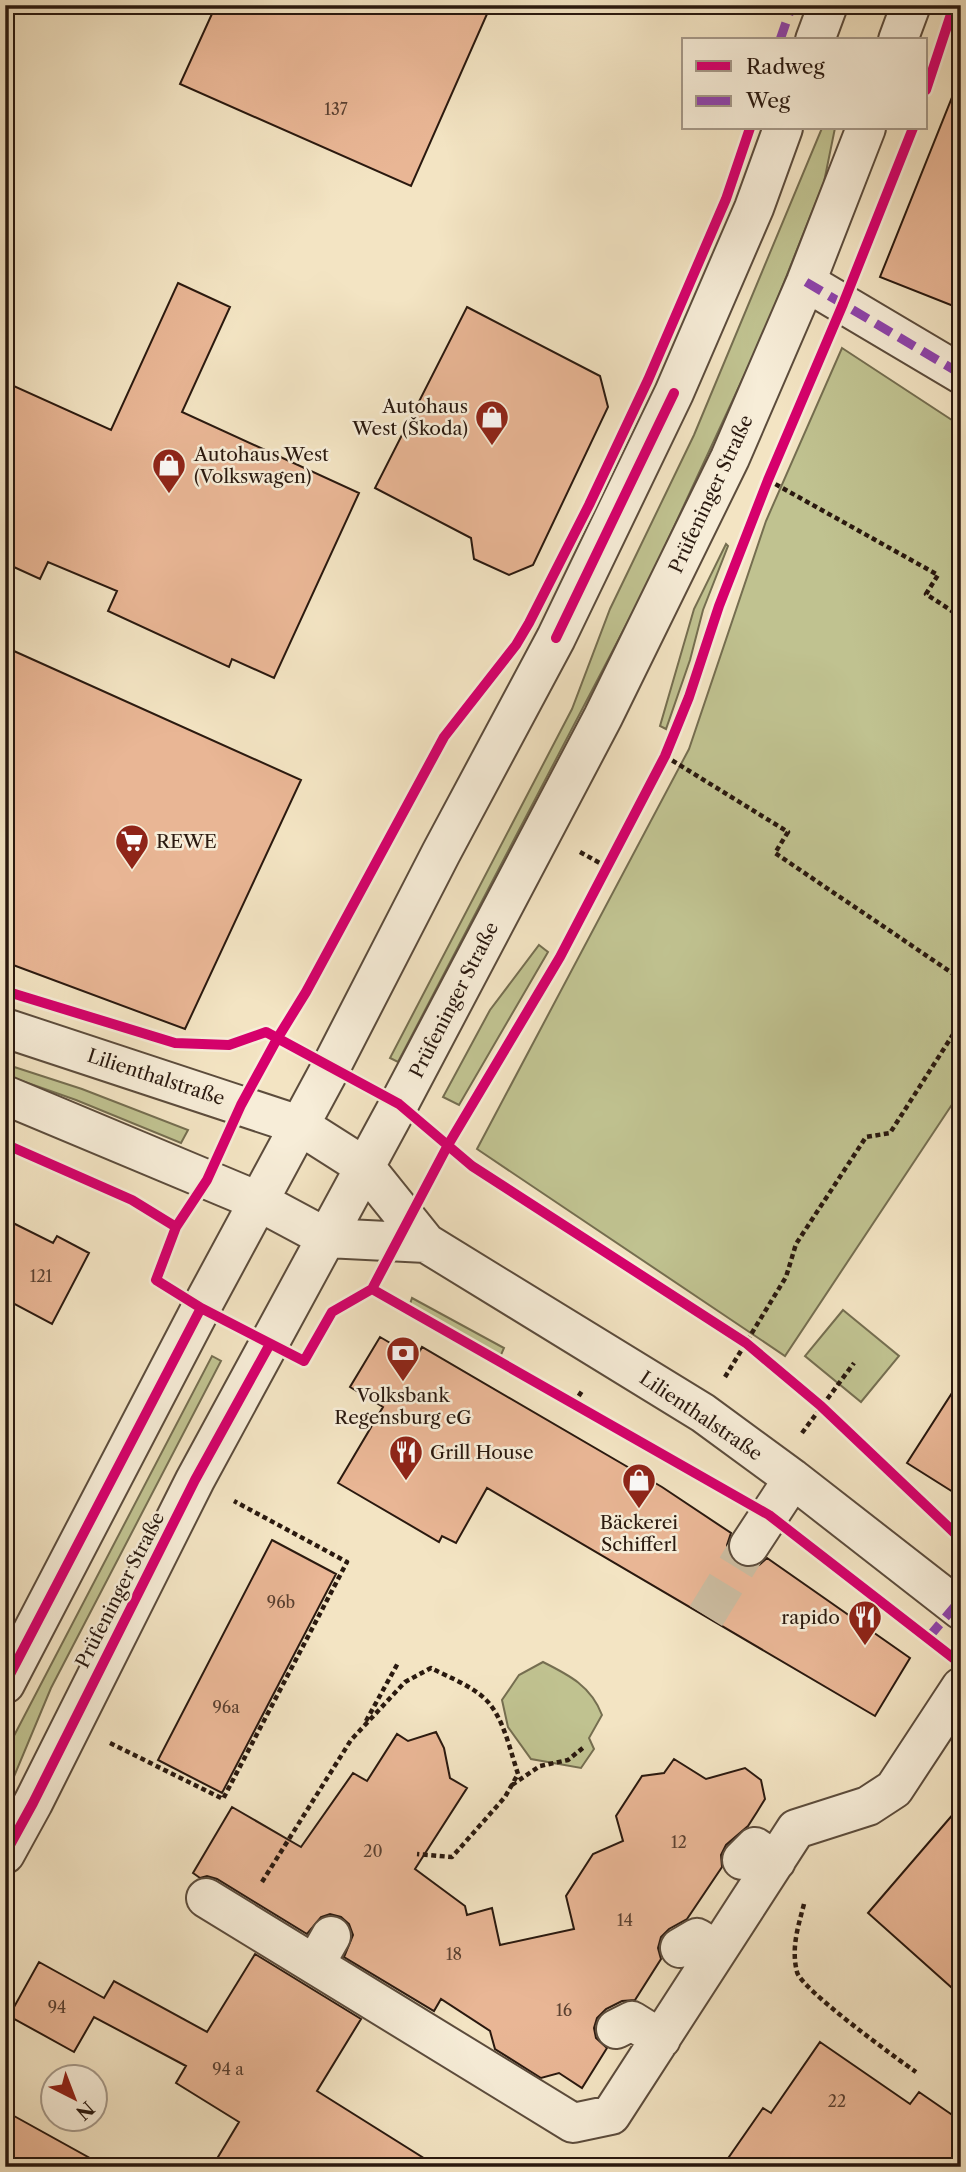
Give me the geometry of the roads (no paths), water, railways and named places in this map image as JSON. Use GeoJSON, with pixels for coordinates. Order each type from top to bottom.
{"type":"FeatureCollection","features":[{"type":"Feature","properties":{"kind":"street"},"geometry":{"type":"LineString","coordinates":[[816,38],[828,5]]}},
{"type":"Feature","properties":{"kind":"street"},"geometry":{"type":"LineString","coordinates":[[899,38],[911,5]]}},
{"type":"Feature","properties":{"kind":"street"},"geometry":{"type":"LineString","coordinates":[[5,1684],[556,638],[674,393],[754,208],[782,130]]}},
{"type":"Feature","properties":{"kind":"street","name":"Prüfeninger Straße"},"geometry":{"type":"LineString","coordinates":[[5,1854],[195,1480],[365,1167],[609,705],[730,458],[806,282],[865,130]]}},
{"type":"Feature","properties":{"kind":"street"},"geometry":{"type":"LineString","coordinates":[[806,282],[961,374]]}},
{"type":"Feature","properties":{"kind":"street","name":"Lilienthalstraße"},"geometry":{"type":"LineString","coordinates":[[5,1028],[299,1125],[365,1167],[426,1243],[703,1413],[961,1610]]}},
{"type":"Feature","properties":{"kind":"street","name":"Lilienthalstraße"},"geometry":{"type":"LineString","coordinates":[[5,1095],[258,1201],[327,1238],[426,1243]]}},
{"type":"Feature","properties":{"kind":"street"},"geometry":{"type":"LineString","coordinates":[[749,1546],[785,1473]]}},
{"type":"Feature","properties":{"kind":"street"},"geometry":{"type":"LineString","coordinates":[[206,1898],[240,1917],[323,1950],[573,2123],[611,2115],[717,1950],[759,1860],[796,1829],[868,1806],[894,1789],[961,1687]]}},
{"type":"Feature","properties":{"kind":"street"},"geometry":{"type":"LineString","coordinates":[[680,1948],[697,1938],[717,1950]]}},
{"type":"Feature","properties":{"kind":"street"},"geometry":{"type":"LineString","coordinates":[[615,2029],[632,2021],[661,2039]]}},
{"type":"Feature","properties":{"kind":"tunnel"},"geometry":{"type":"LineString","coordinates":[[706,1616],[749,1546]]}},
{"type":"Feature","properties":{"kind":"place","name":"Autohaus West (Škoda)"},"geometry":{"type":"Point","coordinates":[492,447]}},
{"type":"Feature","properties":{"kind":"place","name":"Autohaus West (Volkswagen)"},"geometry":{"type":"Point","coordinates":[169,495]}},
{"type":"Feature","properties":{"kind":"place","name":"REWE"},"geometry":{"type":"Point","coordinates":[132,871]}},
{"type":"Feature","properties":{"kind":"place","name":"Volksbank Regensburg eG"},"geometry":{"type":"Point","coordinates":[403,1383]}},
{"type":"Feature","properties":{"kind":"place","name":"Grill House"},"geometry":{"type":"Point","coordinates":[406,1482]}},
{"type":"Feature","properties":{"kind":"place","name":"Bäckerei Schifferl"},"geometry":{"type":"Point","coordinates":[639,1510]}},
{"type":"Feature","properties":{"kind":"place","name":"rapido"},"geometry":{"type":"Point","coordinates":[865,1647]}}]}
